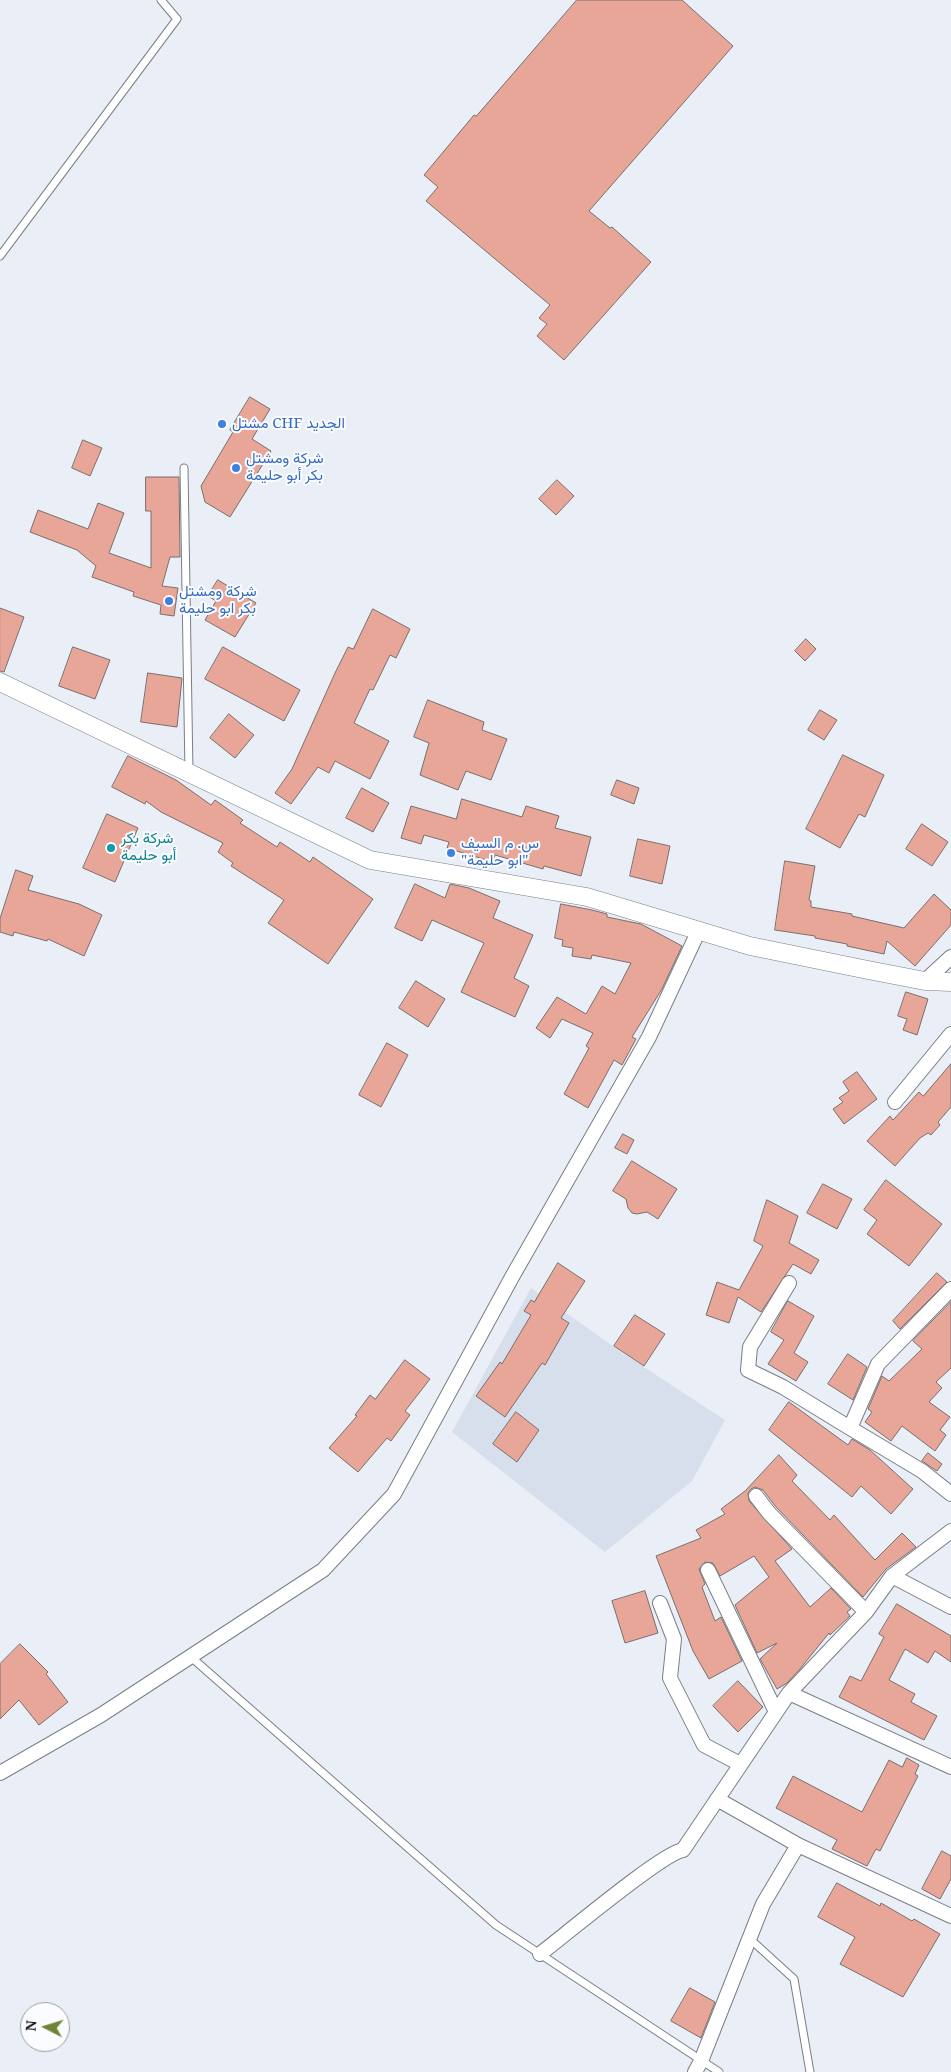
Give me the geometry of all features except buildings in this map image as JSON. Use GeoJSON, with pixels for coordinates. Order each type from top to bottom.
{"type":"FeatureCollection","features":[{"type":"Feature","properties":{"kind":"street"},"geometry":{"type":"LineString","coordinates":[[0,682],[370,860],[587,897],[750,946],[926,981],[951,982]]}},
{"type":"Feature","properties":{"kind":"street"},"geometry":{"type":"LineString","coordinates":[[0,1773],[101,1715],[323,1570],[394,1494],[512,1277],[649,1037],[699,930]]}},
{"type":"Feature","properties":{"kind":"street"},"geometry":{"type":"LineString","coordinates":[[926,981],[951,957]]}},
{"type":"Feature","properties":{"kind":"street"},"geometry":{"type":"LineString","coordinates":[[895,1102],[951,1034]]}},
{"type":"Feature","properties":{"kind":"street"},"geometry":{"type":"LineString","coordinates":[[789,1283],[750,1347],[748,1370],[784,1386],[922,1471],[951,1494]]}},
{"type":"Feature","properties":{"kind":"street"},"geometry":{"type":"LineString","coordinates":[[850,1428],[878,1364],[951,1290]]}},
{"type":"Feature","properties":{"kind":"street"},"geometry":{"type":"LineString","coordinates":[[756,1496],[769,1513],[866,1612]]}},
{"type":"Feature","properties":{"kind":"street"},"geometry":{"type":"LineString","coordinates":[[540,1954],[648,1870],[676,1851],[683,1850],[789,1693],[866,1612],[892,1576],[951,1531]]}},
{"type":"Feature","properties":{"kind":"street"},"geometry":{"type":"LineString","coordinates":[[708,1570],[776,1712]]}},
{"type":"Feature","properties":{"kind":"street"},"geometry":{"type":"LineString","coordinates":[[892,1576],[951,1607]]}},
{"type":"Feature","properties":{"kind":"street"},"geometry":{"type":"LineString","coordinates":[[660,1603],[674,1639],[670,1678],[704,1745],[740,1764]]}},
{"type":"Feature","properties":{"kind":"street"},"geometry":{"type":"LineString","coordinates":[[789,1693],[951,1767]]}},
{"type":"Feature","properties":{"kind":"street"},"geometry":{"type":"LineString","coordinates":[[717,1798],[798,1845],[951,1916]]}},
{"type":"Feature","properties":{"kind":"street"},"geometry":{"type":"LineString","coordinates":[[698,2067],[763,1904],[798,1845]]}},
{"type":"Feature","properties":{"kind":"lane"},"geometry":{"type":"LineString","coordinates":[[0,256],[177,19],[161,0]]}},
{"type":"Feature","properties":{"kind":"lane"},"geometry":{"type":"LineString","coordinates":[[184,468],[189,773]]}},
{"type":"Feature","properties":{"kind":"lane"},"geometry":{"type":"LineString","coordinates":[[191,1657],[496,1925],[540,1954],[698,2067],[719,2072]]}},
{"type":"Feature","properties":{"kind":"lane"},"geometry":{"type":"LineString","coordinates":[[749,1938],[794,1979],[810,2072]]}},
{"type":"Feature","properties":{"kind":"shaded area"},"geometry":{"type":"Polygon","coordinates":[[[531,1288],[624,1354],[725,1420],[692,1481],[605,1552],[452,1432],[531,1288]]]}},
{"type":"Feature","properties":{"kind":"place","name":"مشتل CHF الجديد"},"geometry":{"type":"Point","coordinates":[222,424]}},
{"type":"Feature","properties":{"kind":"place","name":"شركة ومشتل بكر أبو حليمة"},"geometry":{"type":"Point","coordinates":[236,468]}},
{"type":"Feature","properties":{"kind":"place","name":"شركة ومشتل بكر ابو حليمة"},"geometry":{"type":"Point","coordinates":[169,601]}},
{"type":"Feature","properties":{"kind":"place","name":"شركة بكر أبو حليمة"},"geometry":{"type":"Point","coordinates":[111,848]}},
{"type":"Feature","properties":{"kind":"place","name":"س. م السيف \"ابو حليمة\""},"geometry":{"type":"Point","coordinates":[451,853]}}]}
